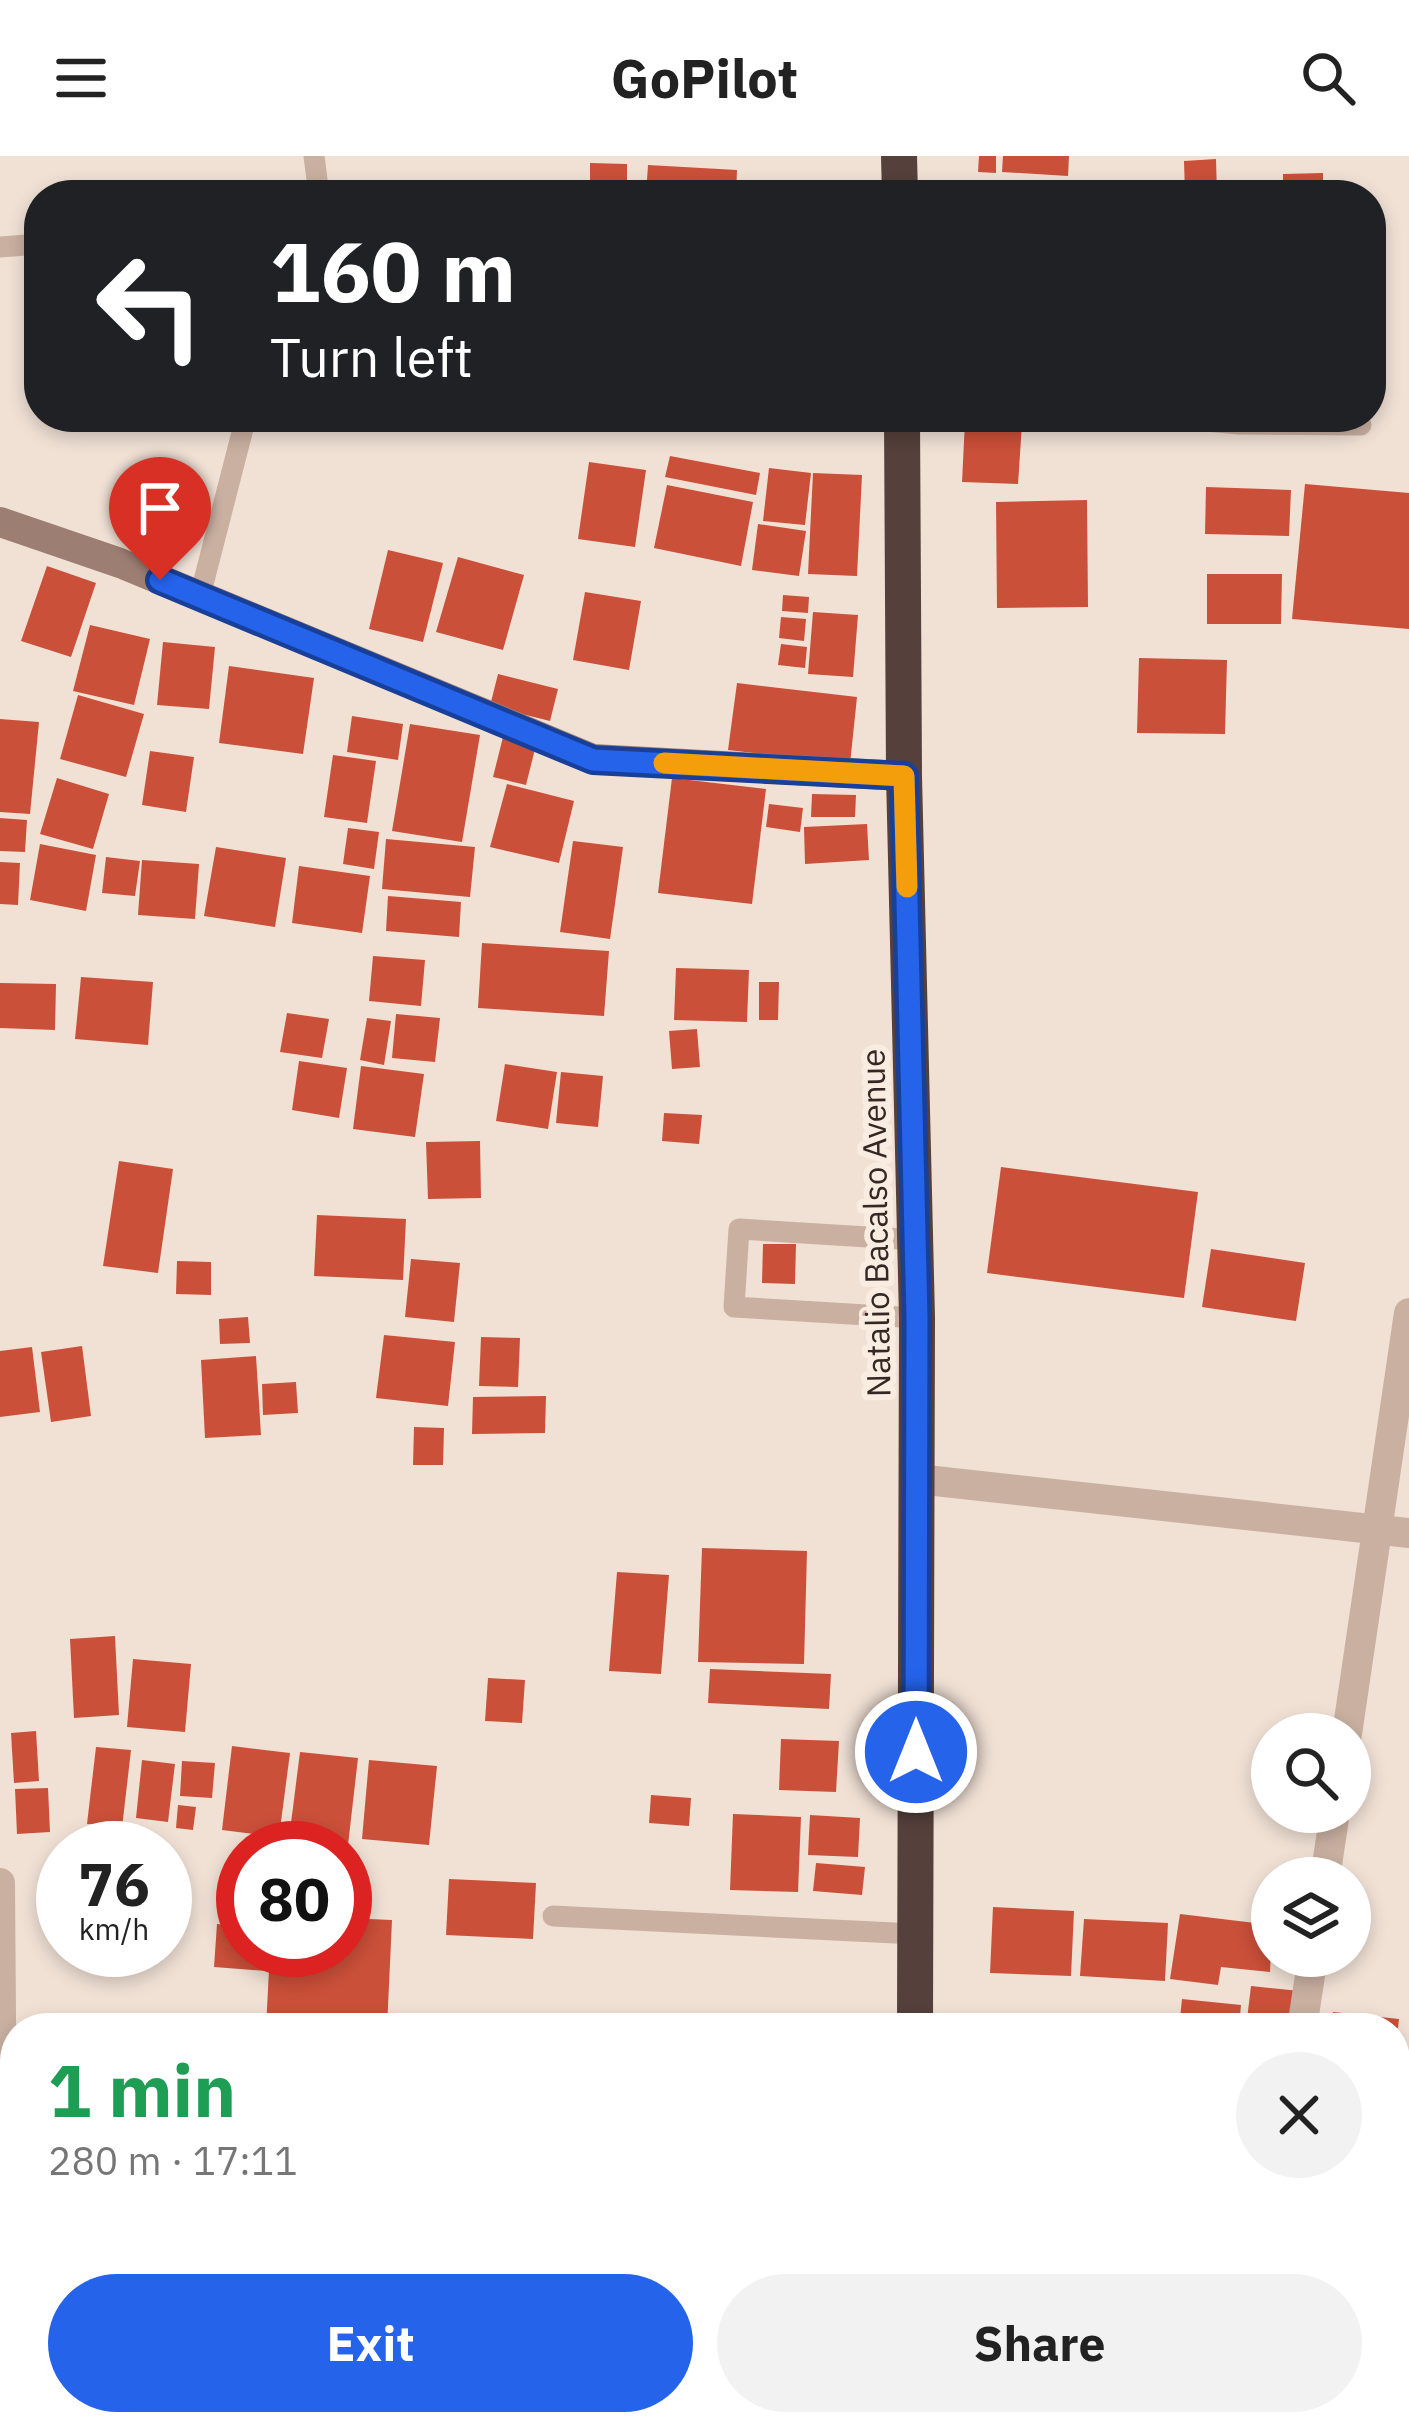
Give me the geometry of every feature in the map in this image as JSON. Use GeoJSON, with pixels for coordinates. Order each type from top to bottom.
{"type":"FeatureCollection","features":[{"type":"Feature","properties":{"kind":"highway","name":"Natalio Bacalso Avenue"},"geometry":{"type":"LineString","coordinates":[[902,432],[904,776],[917,1318],[915,2013]]}},
{"type":"Feature","properties":{"kind":"street"},"geometry":{"type":"LineString","coordinates":[[0,522],[200,596],[593,760],[904,776]]}},
{"type":"Feature","properties":{"kind":"street"},"geometry":{"type":"LineString","coordinates":[[1352,1713],[1394,1532],[1409,1313]]}},
{"type":"Feature","properties":{"kind":"street"},"geometry":{"type":"LineString","coordinates":[[917,1479],[1394,1532]]}},
{"type":"Feature","properties":{"kind":"street"},"geometry":{"type":"LineString","coordinates":[[0,1883],[1,2013]]}},
{"type":"Feature","properties":{"kind":"street"},"geometry":{"type":"LineString","coordinates":[[1304,2013],[1310,1977]]}},
{"type":"Feature","properties":{"kind":"lane"},"geometry":{"type":"LineString","coordinates":[[200,596],[242,432]]}},
{"type":"Feature","properties":{"kind":"lane"},"geometry":{"type":"LineString","coordinates":[[916,1240],[739,1229],[734,1307],[917,1318]]}},
{"type":"Feature","properties":{"kind":"lane"},"geometry":{"type":"LineString","coordinates":[[553,1916],[915,1934]]}},
{"type":"Feature","properties":{"kind":"building"},"geometry":{"type":"Polygon","coordinates":[[[979,156],[996,156],[996,173],[978,172],[979,156]]]}},
{"type":"Feature","properties":{"kind":"building"},"geometry":{"type":"Polygon","coordinates":[[[1003,156],[1069,156],[1068,176],[1002,172],[1003,156]]]}},
{"type":"Feature","properties":{"kind":"building"},"geometry":{"type":"Polygon","coordinates":[[[1216,159],[1217,180],[1185,180],[1184,161],[1216,159]]]}},
{"type":"Feature","properties":{"kind":"building"},"geometry":{"type":"Polygon","coordinates":[[[590,163],[627,164],[627,180],[590,180],[590,163]]]}},
{"type":"Feature","properties":{"kind":"building"},"geometry":{"type":"Polygon","coordinates":[[[648,165],[737,170],[737,180],[647,180],[648,165]]]}},
{"type":"Feature","properties":{"kind":"building"},"geometry":{"type":"Polygon","coordinates":[[[1323,173],[1323,180],[1283,180],[1283,174],[1323,173]]]}},
{"type":"Feature","properties":{"kind":"building"},"geometry":{"type":"Polygon","coordinates":[[[964,432],[1021,432],[1018,484],[962,482],[964,432]]]}},
{"type":"Feature","properties":{"kind":"building"},"geometry":{"type":"Polygon","coordinates":[[[670,456],[760,473],[756,495],[665,477],[670,456]]]}},
{"type":"Feature","properties":{"kind":"building"},"geometry":{"type":"Polygon","coordinates":[[[589,462],[646,470],[635,547],[578,539],[589,462]]]}},
{"type":"Feature","properties":{"kind":"building"},"geometry":{"type":"Polygon","coordinates":[[[769,468],[811,473],[805,525],[763,521],[769,468]]]}},
{"type":"Feature","properties":{"kind":"building"},"geometry":{"type":"Polygon","coordinates":[[[813,473],[862,475],[857,576],[808,574],[813,473]]]}},
{"type":"Feature","properties":{"kind":"building"},"geometry":{"type":"Polygon","coordinates":[[[1305,484],[1409,493],[1409,629],[1292,619],[1305,484]]]}},
{"type":"Feature","properties":{"kind":"building"},"geometry":{"type":"Polygon","coordinates":[[[667,485],[753,502],[741,566],[654,548],[667,485]]]}},
{"type":"Feature","properties":{"kind":"building"},"geometry":{"type":"Polygon","coordinates":[[[1206,487],[1291,490],[1289,536],[1205,534],[1206,487]]]}},
{"type":"Feature","properties":{"kind":"building"},"geometry":{"type":"Polygon","coordinates":[[[1087,500],[1088,607],[997,608],[996,502],[1087,500]]]}},
{"type":"Feature","properties":{"kind":"building"},"geometry":{"type":"Polygon","coordinates":[[[758,524],[806,531],[799,576],[752,570],[758,524]]]}},
{"type":"Feature","properties":{"kind":"building"},"geometry":{"type":"Polygon","coordinates":[[[388,550],[443,563],[423,642],[369,629],[388,550]]]}},
{"type":"Feature","properties":{"kind":"building"},"geometry":{"type":"Polygon","coordinates":[[[458,557],[524,575],[503,650],[436,632],[458,557]]]}},
{"type":"Feature","properties":{"kind":"building"},"geometry":{"type":"Polygon","coordinates":[[[47,566],[96,583],[71,657],[21,641],[47,566]]]}},
{"type":"Feature","properties":{"kind":"building"},"geometry":{"type":"Polygon","coordinates":[[[1207,574],[1282,574],[1281,624],[1207,624],[1207,574]]]}},
{"type":"Feature","properties":{"kind":"building"},"geometry":{"type":"Polygon","coordinates":[[[585,592],[641,601],[629,670],[573,660],[585,592]]]}},
{"type":"Feature","properties":{"kind":"building"},"geometry":{"type":"Polygon","coordinates":[[[783,595],[809,597],[808,613],[782,611],[783,595]]]}},
{"type":"Feature","properties":{"kind":"building"},"geometry":{"type":"Polygon","coordinates":[[[813,612],[858,615],[853,677],[808,674],[813,612]]]}},
{"type":"Feature","properties":{"kind":"building"},"geometry":{"type":"Polygon","coordinates":[[[781,617],[806,619],[804,641],[779,638],[781,617]]]}},
{"type":"Feature","properties":{"kind":"building"},"geometry":{"type":"Polygon","coordinates":[[[90,625],[150,639],[134,705],[73,691],[90,625]]]}},
{"type":"Feature","properties":{"kind":"building"},"geometry":{"type":"Polygon","coordinates":[[[163,642],[215,647],[209,709],[157,705],[163,642]]]}},
{"type":"Feature","properties":{"kind":"building"},"geometry":{"type":"Polygon","coordinates":[[[781,644],[807,647],[805,668],[778,665],[781,644]]]}},
{"type":"Feature","properties":{"kind":"building"},"geometry":{"type":"Polygon","coordinates":[[[1139,658],[1227,660],[1225,734],[1137,733],[1139,658]]]}},
{"type":"Feature","properties":{"kind":"building"},"geometry":{"type":"Polygon","coordinates":[[[229,666],[314,678],[303,754],[219,743],[229,666]]]}},
{"type":"Feature","properties":{"kind":"building"},"geometry":{"type":"Polygon","coordinates":[[[498,674],[558,689],[550,721],[490,706],[498,674]]]}},
{"type":"Feature","properties":{"kind":"building"},"geometry":{"type":"Polygon","coordinates":[[[737,683],[857,697],[850,764],[728,750],[737,683]]]}},
{"type":"Feature","properties":{"kind":"building"},"geometry":{"type":"Polygon","coordinates":[[[78,695],[144,714],[126,777],[60,759],[78,695]]]}},
{"type":"Feature","properties":{"kind":"building"},"geometry":{"type":"Polygon","coordinates":[[[352,716],[403,724],[398,760],[347,752],[352,716]]]}},
{"type":"Feature","properties":{"kind":"building"},"geometry":{"type":"Polygon","coordinates":[[[0,719],[39,722],[30,814],[0,812],[0,719]]]}},
{"type":"Feature","properties":{"kind":"building"},"geometry":{"type":"Polygon","coordinates":[[[410,724],[480,735],[462,842],[392,831],[410,724]]]}},
{"type":"Feature","properties":{"kind":"building"},"geometry":{"type":"Polygon","coordinates":[[[504,733],[537,741],[526,785],[493,777],[504,733]]]}},
{"type":"Feature","properties":{"kind":"building"},"geometry":{"type":"Polygon","coordinates":[[[150,751],[194,757],[186,812],[142,805],[150,751]]]}},
{"type":"Feature","properties":{"kind":"building"},"geometry":{"type":"Polygon","coordinates":[[[333,755],[376,761],[367,823],[324,817],[333,755]]]}},
{"type":"Feature","properties":{"kind":"building"},"geometry":{"type":"Polygon","coordinates":[[[57,778],[109,794],[93,849],[40,834],[57,778]]]}},
{"type":"Feature","properties":{"kind":"building"},"geometry":{"type":"Polygon","coordinates":[[[672,778],[766,789],[752,904],[658,893],[672,778]]]}},
{"type":"Feature","properties":{"kind":"building"},"geometry":{"type":"Polygon","coordinates":[[[507,784],[574,801],[559,863],[490,847],[507,784]]]}},
{"type":"Feature","properties":{"kind":"building"},"geometry":{"type":"Polygon","coordinates":[[[812,794],[856,795],[855,817],[811,817],[812,794]]]}},
{"type":"Feature","properties":{"kind":"building"},"geometry":{"type":"Polygon","coordinates":[[[769,804],[803,808],[800,832],[766,827],[769,804]]]}},
{"type":"Feature","properties":{"kind":"building"},"geometry":{"type":"Polygon","coordinates":[[[0,818],[27,820],[25,852],[0,851],[0,818]]]}},
{"type":"Feature","properties":{"kind":"building"},"geometry":{"type":"Polygon","coordinates":[[[867,824],[869,860],[805,864],[804,827],[867,824]]]}},
{"type":"Feature","properties":{"kind":"building"},"geometry":{"type":"Polygon","coordinates":[[[348,828],[379,832],[374,869],[343,864],[348,828]]]}},
{"type":"Feature","properties":{"kind":"building"},"geometry":{"type":"Polygon","coordinates":[[[386,839],[475,847],[470,897],[382,889],[386,839]]]}},
{"type":"Feature","properties":{"kind":"building"},"geometry":{"type":"Polygon","coordinates":[[[573,841],[623,847],[610,939],[560,932],[573,841]]]}},
{"type":"Feature","properties":{"kind":"building"},"geometry":{"type":"Polygon","coordinates":[[[40,844],[96,855],[86,911],[30,900],[40,844]]]}},
{"type":"Feature","properties":{"kind":"building"},"geometry":{"type":"Polygon","coordinates":[[[216,847],[286,858],[275,927],[204,916],[216,847]]]}},
{"type":"Feature","properties":{"kind":"building"},"geometry":{"type":"Polygon","coordinates":[[[106,857],[140,861],[135,896],[102,893],[106,857]]]}},
{"type":"Feature","properties":{"kind":"building"},"geometry":{"type":"Polygon","coordinates":[[[142,860],[199,864],[195,919],[138,915],[142,860]]]}},
{"type":"Feature","properties":{"kind":"building"},"geometry":{"type":"Polygon","coordinates":[[[0,862],[20,863],[18,905],[0,904],[0,862]]]}},
{"type":"Feature","properties":{"kind":"building"},"geometry":{"type":"Polygon","coordinates":[[[299,866],[370,876],[362,933],[292,923],[299,866]]]}},
{"type":"Feature","properties":{"kind":"building"},"geometry":{"type":"Polygon","coordinates":[[[388,896],[461,902],[459,937],[386,931],[388,896]]]}},
{"type":"Feature","properties":{"kind":"building"},"geometry":{"type":"Polygon","coordinates":[[[482,943],[609,951],[604,1016],[478,1008],[482,943]]]}},
{"type":"Feature","properties":{"kind":"building"},"geometry":{"type":"Polygon","coordinates":[[[373,956],[425,960],[421,1006],[369,1001],[373,956]]]}},
{"type":"Feature","properties":{"kind":"building"},"geometry":{"type":"Polygon","coordinates":[[[676,968],[749,970],[747,1022],[674,1020],[676,968]]]}},
{"type":"Feature","properties":{"kind":"building"},"geometry":{"type":"Polygon","coordinates":[[[81,977],[153,982],[148,1045],[75,1039],[81,977]]]}},
{"type":"Feature","properties":{"kind":"building"},"geometry":{"type":"Polygon","coordinates":[[[759,982],[779,982],[778,1020],[759,1020],[759,982]]]}},
{"type":"Feature","properties":{"kind":"building"},"geometry":{"type":"Polygon","coordinates":[[[0,983],[56,984],[55,1030],[0,1028],[0,983]]]}},
{"type":"Feature","properties":{"kind":"building"},"geometry":{"type":"Polygon","coordinates":[[[287,1013],[329,1019],[322,1058],[280,1052],[287,1013]]]}},
{"type":"Feature","properties":{"kind":"building"},"geometry":{"type":"Polygon","coordinates":[[[396,1014],[440,1018],[435,1062],[392,1058],[396,1014]]]}},
{"type":"Feature","properties":{"kind":"building"},"geometry":{"type":"Polygon","coordinates":[[[367,1018],[391,1021],[384,1065],[360,1060],[367,1018]]]}},
{"type":"Feature","properties":{"kind":"building"},"geometry":{"type":"Polygon","coordinates":[[[697,1029],[700,1067],[672,1069],[669,1031],[697,1029]]]}},
{"type":"Feature","properties":{"kind":"building"},"geometry":{"type":"Polygon","coordinates":[[[299,1061],[347,1068],[339,1118],[292,1110],[299,1061]]]}},
{"type":"Feature","properties":{"kind":"building"},"geometry":{"type":"Polygon","coordinates":[[[505,1064],[557,1072],[548,1129],[496,1121],[505,1064]]]}},
{"type":"Feature","properties":{"kind":"building"},"geometry":{"type":"Polygon","coordinates":[[[361,1066],[424,1074],[415,1137],[353,1129],[361,1066]]]}},
{"type":"Feature","properties":{"kind":"building"},"geometry":{"type":"Polygon","coordinates":[[[561,1072],[603,1076],[598,1127],[556,1123],[561,1072]]]}},
{"type":"Feature","properties":{"kind":"building"},"geometry":{"type":"Polygon","coordinates":[[[664,1113],[702,1115],[699,1144],[662,1141],[664,1113]]]}},
{"type":"Feature","properties":{"kind":"building"},"geometry":{"type":"Polygon","coordinates":[[[480,1141],[481,1198],[428,1199],[426,1142],[480,1141]]]}},
{"type":"Feature","properties":{"kind":"building"},"geometry":{"type":"Polygon","coordinates":[[[119,1161],[173,1169],[158,1273],[103,1266],[119,1161]]]}},
{"type":"Feature","properties":{"kind":"building"},"geometry":{"type":"Polygon","coordinates":[[[1001,1167],[1198,1192],[1184,1298],[987,1273],[1001,1167]]]}},
{"type":"Feature","properties":{"kind":"building"},"geometry":{"type":"Polygon","coordinates":[[[317,1215],[406,1219],[403,1280],[314,1276],[317,1215]]]}},
{"type":"Feature","properties":{"kind":"building"},"geometry":{"type":"Polygon","coordinates":[[[763,1244],[796,1244],[795,1284],[762,1283],[763,1244]]]}},
{"type":"Feature","properties":{"kind":"building"},"geometry":{"type":"Polygon","coordinates":[[[1211,1249],[1305,1263],[1296,1321],[1202,1307],[1211,1249]]]}},
{"type":"Feature","properties":{"kind":"building"},"geometry":{"type":"Polygon","coordinates":[[[411,1259],[460,1263],[454,1322],[405,1317],[411,1259]]]}},
{"type":"Feature","properties":{"kind":"building"},"geometry":{"type":"Polygon","coordinates":[[[177,1261],[211,1262],[211,1295],[176,1294],[177,1261]]]}},
{"type":"Feature","properties":{"kind":"building"},"geometry":{"type":"Polygon","coordinates":[[[248,1317],[250,1343],[220,1344],[219,1319],[248,1317]]]}},
{"type":"Feature","properties":{"kind":"building"},"geometry":{"type":"Polygon","coordinates":[[[384,1335],[455,1342],[448,1406],[376,1398],[384,1335]]]}},
{"type":"Feature","properties":{"kind":"building"},"geometry":{"type":"Polygon","coordinates":[[[481,1337],[520,1338],[518,1387],[479,1386],[481,1337]]]}},
{"type":"Feature","properties":{"kind":"building"},"geometry":{"type":"Polygon","coordinates":[[[82,1346],[91,1416],[51,1422],[41,1352],[82,1346]]]}},
{"type":"Feature","properties":{"kind":"building"},"geometry":{"type":"Polygon","coordinates":[[[32,1347],[40,1412],[0,1417],[0,1351],[32,1347]]]}},
{"type":"Feature","properties":{"kind":"building"},"geometry":{"type":"Polygon","coordinates":[[[256,1356],[261,1435],[205,1438],[201,1360],[256,1356]]]}},
{"type":"Feature","properties":{"kind":"building"},"geometry":{"type":"Polygon","coordinates":[[[296,1382],[298,1413],[263,1415],[262,1384],[296,1382]]]}},
{"type":"Feature","properties":{"kind":"building"},"geometry":{"type":"Polygon","coordinates":[[[546,1396],[545,1433],[472,1434],[473,1397],[546,1396]]]}},
{"type":"Feature","properties":{"kind":"building"},"geometry":{"type":"Polygon","coordinates":[[[414,1427],[444,1428],[443,1465],[413,1465],[414,1427]]]}},
{"type":"Feature","properties":{"kind":"building"},"geometry":{"type":"Polygon","coordinates":[[[702,1548],[807,1551],[804,1664],[698,1662],[702,1548]]]}},
{"type":"Feature","properties":{"kind":"building"},"geometry":{"type":"Polygon","coordinates":[[[617,1572],[669,1575],[661,1674],[609,1671],[617,1572]]]}},
{"type":"Feature","properties":{"kind":"building"},"geometry":{"type":"Polygon","coordinates":[[[115,1636],[119,1715],[74,1718],[70,1639],[115,1636]]]}},
{"type":"Feature","properties":{"kind":"building"},"geometry":{"type":"Polygon","coordinates":[[[133,1659],[191,1664],[185,1732],[127,1727],[133,1659]]]}},
{"type":"Feature","properties":{"kind":"building"},"geometry":{"type":"Polygon","coordinates":[[[710,1669],[831,1674],[829,1709],[708,1703],[710,1669]]]}},
{"type":"Feature","properties":{"kind":"building"},"geometry":{"type":"Polygon","coordinates":[[[488,1678],[525,1680],[522,1723],[485,1721],[488,1678]]]}},
{"type":"Feature","properties":{"kind":"building"},"geometry":{"type":"Polygon","coordinates":[[[36,1731],[39,1781],[14,1783],[11,1733],[36,1731]]]}},
{"type":"Feature","properties":{"kind":"building"},"geometry":{"type":"Polygon","coordinates":[[[781,1739],[839,1741],[836,1792],[779,1790],[781,1739]]]}},
{"type":"Feature","properties":{"kind":"building"},"geometry":{"type":"Polygon","coordinates":[[[232,1746],[290,1753],[281,1821],[223,1821],[232,1746]]]}},
{"type":"Feature","properties":{"kind":"building"},"geometry":{"type":"Polygon","coordinates":[[[96,1747],[131,1750],[123,1821],[87,1821],[96,1747]]]}},
{"type":"Feature","properties":{"kind":"building"},"geometry":{"type":"Polygon","coordinates":[[[300,1752],[358,1758],[351,1821],[291,1821],[300,1752]]]}},
{"type":"Feature","properties":{"kind":"building"},"geometry":{"type":"Polygon","coordinates":[[[142,1760],[175,1764],[168,1821],[136,1818],[142,1760]]]}},
{"type":"Feature","properties":{"kind":"building"},"geometry":{"type":"Polygon","coordinates":[[[369,1760],[437,1766],[429,1845],[372,1840],[372,1821],[364,1821],[369,1760]]]}},
{"type":"Feature","properties":{"kind":"building"},"geometry":{"type":"Polygon","coordinates":[[[182,1761],[215,1763],[212,1798],[180,1796],[182,1761]]]}},
{"type":"Feature","properties":{"kind":"building"},"geometry":{"type":"Polygon","coordinates":[[[48,1788],[50,1821],[36,1821],[36,1833],[17,1834],[15,1789],[48,1788]]]}},
{"type":"Feature","properties":{"kind":"building"},"geometry":{"type":"Polygon","coordinates":[[[651,1795],[691,1798],[689,1826],[649,1823],[651,1795]]]}},
{"type":"Feature","properties":{"kind":"building"},"geometry":{"type":"Polygon","coordinates":[[[178,1805],[196,1807],[193,1830],[192,1821],[177,1821],[178,1805]]]}},
{"type":"Feature","properties":{"kind":"building"},"geometry":{"type":"Polygon","coordinates":[[[733,1814],[801,1817],[798,1892],[730,1890],[733,1814]]]}},
{"type":"Feature","properties":{"kind":"building"},"geometry":{"type":"Polygon","coordinates":[[[810,1815],[860,1818],[858,1857],[808,1855],[810,1815]]]}},
{"type":"Feature","properties":{"kind":"building"},"geometry":{"type":"Polygon","coordinates":[[[816,1863],[865,1867],[862,1895],[813,1891],[816,1863]]]}},
{"type":"Feature","properties":{"kind":"building"},"geometry":{"type":"Polygon","coordinates":[[[449,1879],[536,1883],[533,1939],[446,1935],[449,1879]]]}},
{"type":"Feature","properties":{"kind":"building"},"geometry":{"type":"Polygon","coordinates":[[[993,1907],[1074,1911],[1071,1976],[990,1973],[993,1907]]]}},
{"type":"Feature","properties":{"kind":"building"},"geometry":{"type":"Polygon","coordinates":[[[1180,1914],[1251,1922],[1251,1970],[1221,1967],[1218,1985],[1170,1979],[1180,1914]]]}},
{"type":"Feature","properties":{"kind":"building"},"geometry":{"type":"Polygon","coordinates":[[[372,1919],[392,1920],[388,2013],[267,2013],[269,1977],[372,1977],[372,1919]]]}},
{"type":"Feature","properties":{"kind":"building"},"geometry":{"type":"Polygon","coordinates":[[[1084,1919],[1168,1923],[1165,1981],[1080,1976],[1084,1919]]]}},
{"type":"Feature","properties":{"kind":"building"},"geometry":{"type":"Polygon","coordinates":[[[1251,1986],[1300,1991],[1298,2013],[1248,2013],[1251,1986]]]}},
{"type":"Feature","properties":{"kind":"building"},"geometry":{"type":"Polygon","coordinates":[[[1182,1999],[1241,2005],[1240,2013],[1181,2013],[1182,1999]]]}},
{"type":"Feature","properties":{"kind":"slow traffic"},"geometry":{"type":"LineString","coordinates":[[664,763],[904,776],[907,887]]}},
{"type":"Feature","properties":{"kind":"route"},"geometry":{"type":"LineString","coordinates":[[160,580],[593,760],[904,776],[917,1318],[916,1752]]}}]}
